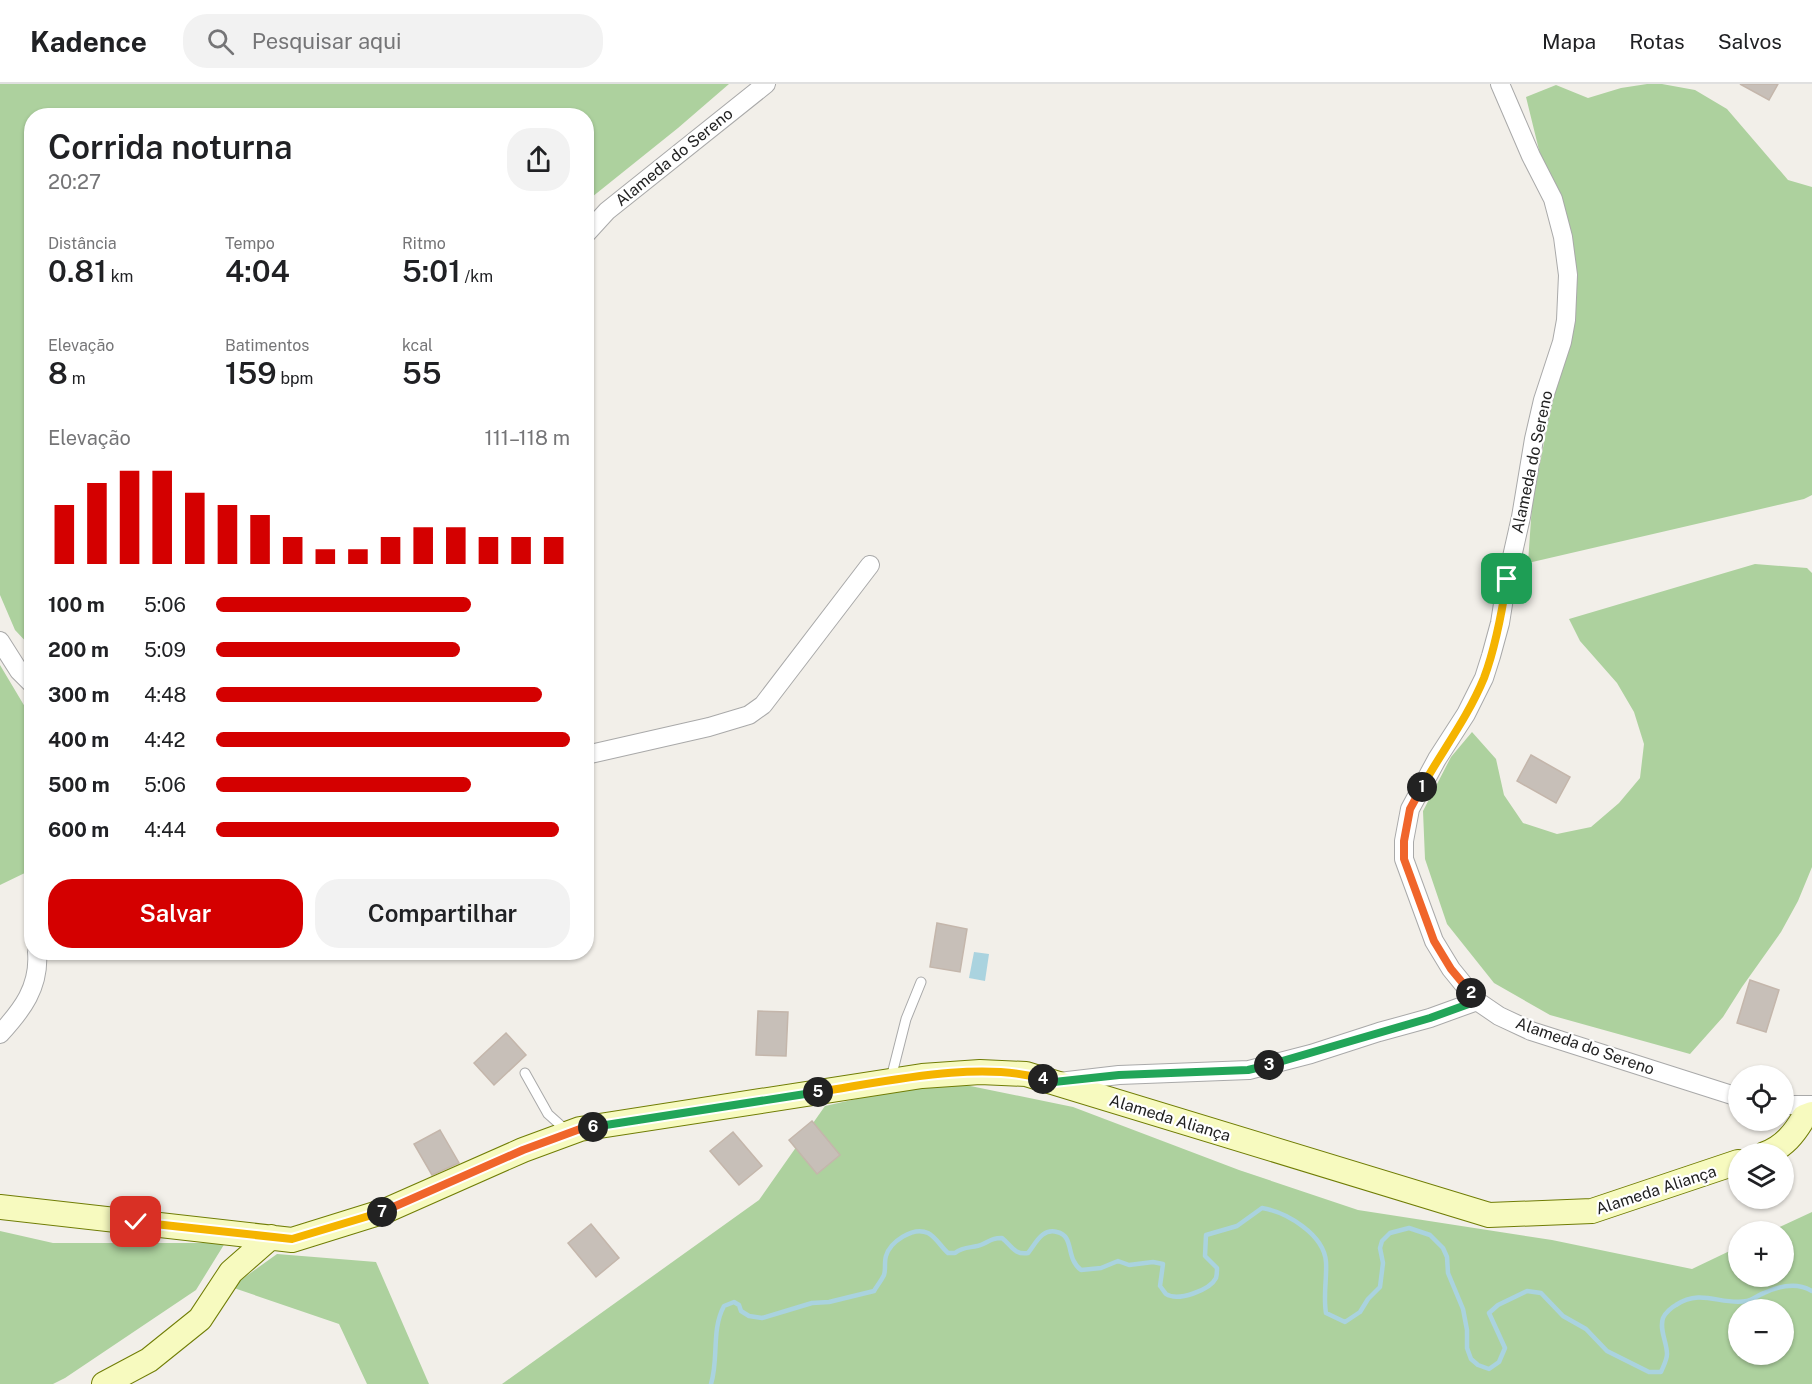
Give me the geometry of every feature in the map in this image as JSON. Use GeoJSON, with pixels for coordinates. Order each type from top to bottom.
{"type":"FeatureCollection","features":[{"type":"Feature","properties":{"kind":"street","name":"Alameda do Sereno"},"geometry":{"type":"LineString","coordinates":[[594,225],[607,211],[766,84]]}},
{"type":"Feature","properties":{"kind":"street","name":"Alameda do Sereno"},"geometry":{"type":"LineString","coordinates":[[1500,84],[1531,156],[1553,199],[1563,237],[1568,274],[1566,320],[1562,342],[1543,400],[1534,439],[1500,623],[1484,678],[1466,714],[1437,759],[1410,809],[1404,841],[1404,859],[1434,941],[1451,969],[1477,1001],[1499,1016],[1531,1031],[1728,1094]]}},
{"type":"Feature","properties":{"kind":"street"},"geometry":{"type":"LineString","coordinates":[[594,752],[709,728],[749,715],[763,705],[870,565]]}},
{"type":"Feature","properties":{"kind":"street"},"geometry":{"type":"LineString","coordinates":[[0,641],[24,675]]}},
{"type":"Feature","properties":{"kind":"street"},"geometry":{"type":"LineString","coordinates":[[0,1034],[22,1009],[38,970],[37,960]]}},
{"type":"Feature","properties":{"kind":"street"},"geometry":{"type":"LineString","coordinates":[[1054,1082],[1119,1075],[1248,1070],[1311,1054],[1430,1018],[1477,1001]]}},
{"type":"Feature","properties":{"kind":"street","name":"Alameda Aliança"},"geometry":{"type":"LineString","coordinates":[[0,1207],[292,1239],[369,1216],[523,1150],[580,1129],[922,1076],[1005,1072],[1026,1074],[1054,1082],[1488,1215],[1592,1211],[1728,1165]]}},
{"type":"Feature","properties":{"kind":"street"},"geometry":{"type":"LineString","coordinates":[[1794,1105],[1812,1105]]}},
{"type":"Feature","properties":{"kind":"street"},"geometry":{"type":"LineString","coordinates":[[1783,1143],[1795,1133],[1804,1117],[1812,1114]]}},
{"type":"Feature","properties":{"kind":"street"},"geometry":{"type":"LineString","coordinates":[[104,1384],[149,1360],[200,1319],[231,1272],[271,1237]]}},
{"type":"Feature","properties":{"kind":"lane"},"geometry":{"type":"LineString","coordinates":[[891,1081],[906,1019],[921,982]]}},
{"type":"Feature","properties":{"kind":"lane"},"geometry":{"type":"LineString","coordinates":[[525,1073],[548,1114],[569,1133]]}},
{"type":"Feature","properties":{"kind":"green space"},"geometry":{"type":"Polygon","coordinates":[[[0,84],[729,84],[594,195],[594,108],[24,108],[24,640],[15,630],[0,595],[0,84]]]}},
{"type":"Feature","properties":{"kind":"green space"},"geometry":{"type":"Polygon","coordinates":[[[1662,84],[1695,90],[1727,109],[1788,180],[1812,187],[1812,495],[1804,499],[1528,563],[1532,505],[1573,314],[1570,236],[1539,150],[1526,97],[1556,85],[1588,98],[1621,88],[1662,84]]]}},
{"type":"Feature","properties":{"kind":"green space"},"geometry":{"type":"Polygon","coordinates":[[[1755,564],[1807,568],[1812,573],[1812,867],[1798,901],[1781,932],[1723,1017],[1690,1054],[1550,1015],[1494,983],[1447,924],[1425,859],[1423,811],[1451,757],[1472,732],[1496,759],[1504,795],[1523,823],[1557,834],[1591,827],[1619,803],[1640,778],[1644,744],[1634,712],[1617,683],[1580,641],[1569,619],[1755,564]]]}},
{"type":"Feature","properties":{"kind":"green space"},"geometry":{"type":"Polygon","coordinates":[[[0,665],[24,705],[24,873],[0,885],[0,665]]]}},
{"type":"Feature","properties":{"kind":"green space"},"geometry":{"type":"Polygon","coordinates":[[[941,1080],[1073,1107],[1239,1170],[1358,1210],[1552,1240],[1692,1269],[1728,1252],[1728,1287],[1794,1287],[1793,1221],[1812,1212],[1812,1384],[502,1384],[759,1200],[825,1106],[941,1080]]]}},
{"type":"Feature","properties":{"kind":"green space"},"geometry":{"type":"Polygon","coordinates":[[[0,1231],[53,1243],[225,1243],[196,1290],[65,1378],[53,1384],[0,1384],[0,1231]]]}},
{"type":"Feature","properties":{"kind":"green space"},"geometry":{"type":"Polygon","coordinates":[[[277,1254],[376,1262],[429,1384],[367,1384],[339,1324],[231,1287],[277,1254]]]}},
{"type":"Feature","properties":{"kind":"water"},"geometry":{"type":"Polygon","coordinates":[[[974,952],[989,954],[985,981],[969,978],[974,952]]]}},
{"type":"Feature","properties":{"kind":"building"},"geometry":{"type":"Polygon","coordinates":[[[1740,84],[1778,84],[1769,100],[1740,84]]]}},
{"type":"Feature","properties":{"kind":"building"},"geometry":{"type":"Polygon","coordinates":[[[1531,755],[1570,777],[1556,803],[1517,781],[1531,755]]]}},
{"type":"Feature","properties":{"kind":"building"},"geometry":{"type":"Polygon","coordinates":[[[937,923],[967,929],[960,972],[930,967],[937,923]]]}},
{"type":"Feature","properties":{"kind":"building"},"geometry":{"type":"Polygon","coordinates":[[[1750,980],[1779,990],[1766,1032],[1737,1023],[1750,980]]]}},
{"type":"Feature","properties":{"kind":"building"},"geometry":{"type":"Polygon","coordinates":[[[758,1011],[788,1012],[786,1056],[756,1055],[758,1011]]]}},
{"type":"Feature","properties":{"kind":"building"},"geometry":{"type":"Polygon","coordinates":[[[506,1033],[526,1055],[494,1085],[474,1063],[506,1033]]]}},
{"type":"Feature","properties":{"kind":"building"},"geometry":{"type":"Polygon","coordinates":[[[812,1121],[840,1155],[817,1174],[789,1140],[812,1121]]]}},
{"type":"Feature","properties":{"kind":"building"},"geometry":{"type":"Polygon","coordinates":[[[440,1130],[459,1163],[432,1175],[414,1144],[440,1130]]]}},
{"type":"Feature","properties":{"kind":"building"},"geometry":{"type":"Polygon","coordinates":[[[733,1132],[762,1166],[739,1185],[710,1151],[733,1132]]]}},
{"type":"Feature","properties":{"kind":"building"},"geometry":{"type":"Polygon","coordinates":[[[591,1224],[619,1258],[596,1277],[568,1243],[591,1224]]]}},
{"type":"Feature","properties":{"kind":"waterway"},"geometry":{"type":"LineString","coordinates":[[711,1384],[715,1364],[716,1334],[724,1306],[734,1302],[739,1305],[741,1311],[749,1316],[762,1318],[812,1303],[829,1302],[874,1291],[884,1275],[885,1258],[888,1251],[903,1237],[922,1231],[931,1235],[948,1253],[955,1253],[1002,1238],[1019,1253],[1028,1253],[1043,1234],[1057,1232],[1066,1238],[1073,1260],[1081,1270],[1101,1268],[1118,1261],[1129,1265],[1153,1262],[1163,1264],[1160,1286],[1166,1294],[1178,1297],[1193,1294],[1207,1287],[1216,1278],[1217,1268],[1205,1256],[1206,1235],[1237,1226],[1262,1208],[1272,1210],[1292,1219],[1319,1242],[1326,1262],[1326,1313],[1345,1322],[1360,1312],[1368,1299],[1380,1287],[1383,1263],[1380,1248],[1382,1241],[1390,1233],[1409,1228],[1430,1235],[1443,1248],[1447,1257],[1448,1273],[1463,1309],[1467,1330],[1467,1348],[1471,1359],[1478,1365],[1489,1369],[1499,1362],[1505,1348],[1489,1313],[1498,1305],[1527,1291],[1541,1293],[1563,1316],[1586,1329],[1607,1351],[1649,1372],[1661,1372],[1666,1359],[1667,1350],[1662,1327],[1664,1316],[1685,1300],[1703,1298],[1747,1301],[1788,1286],[1812,1291]]}},
{"type":"Feature","properties":{"kind":"route"},"geometry":{"type":"LineString","coordinates":[[136,1222],[292,1239],[385,1211],[523,1150],[580,1129],[922,1076],[1005,1072],[1026,1074],[1054,1082],[1119,1075],[1248,1070],[1311,1054],[1430,1018],[1477,1001],[1451,969],[1434,941],[1404,859],[1404,841],[1410,809],[1437,759],[1466,714],[1484,678],[1500,623],[1507,579]]}}]}
